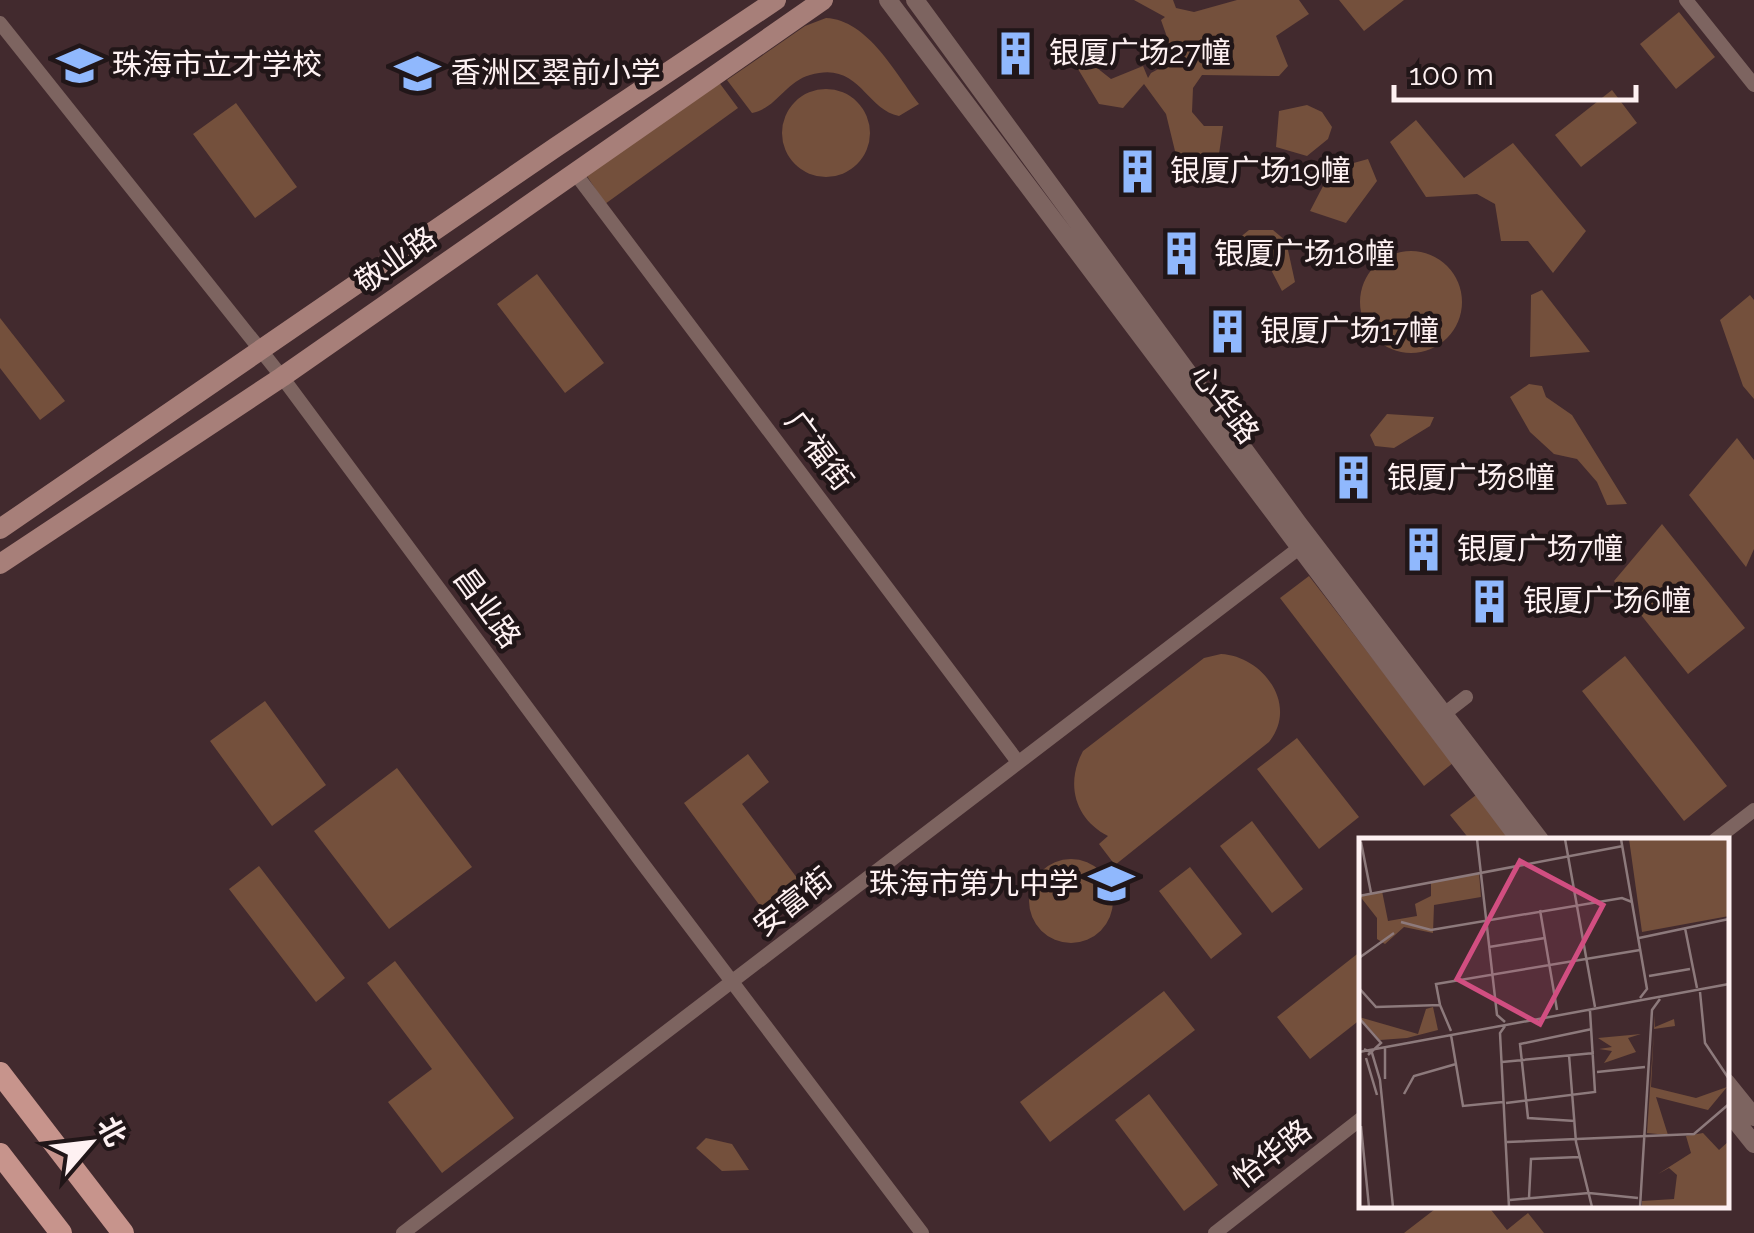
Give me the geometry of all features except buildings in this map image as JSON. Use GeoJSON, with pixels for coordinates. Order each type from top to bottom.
{"type":"FeatureCollection","features":[{"type":"Feature","properties":{"kind":"main road","name":"敬业路"},"geometry":{"type":"LineString","coordinates":[[0,529],[776,0]]}},
{"type":"Feature","properties":{"kind":"main road","name":"敬业路"},"geometry":{"type":"LineString","coordinates":[[0,564],[282,377],[823,0]]}},
{"type":"Feature","properties":{"kind":"main road"},"geometry":{"type":"LineString","coordinates":[[0,1072],[124,1233]]}},
{"type":"Feature","properties":{"kind":"main road"},"geometry":{"type":"LineString","coordinates":[[0,1154],[61,1233]]}},
{"type":"Feature","properties":{"kind":"street","name":"心华路"},"geometry":{"type":"LineString","coordinates":[[888,0],[1029,168]]}},
{"type":"Feature","properties":{"kind":"street","name":"心华路"},"geometry":{"type":"LineString","coordinates":[[914,0],[1029,168],[1519,838]]}},
{"type":"Feature","properties":{"kind":"street"},"geometry":{"type":"LineString","coordinates":[[1686,0],[1754,85]]}},
{"type":"Feature","properties":{"kind":"street","name":"昌业路"},"geometry":{"type":"LineString","coordinates":[[0,23],[282,377],[922,1233]]}},
{"type":"Feature","properties":{"kind":"street","name":"广福街"},"geometry":{"type":"LineString","coordinates":[[574,173],[1018,762]]}},
{"type":"Feature","properties":{"kind":"street","name":"心华路"},"geometry":{"type":"LineString","coordinates":[[1305,544],[1444,714],[1538,838]]}},
{"type":"Feature","properties":{"kind":"street","name":"安富街"},"geometry":{"type":"LineString","coordinates":[[403,1233],[1305,544]]}},
{"type":"Feature","properties":{"kind":"street"},"geometry":{"type":"LineString","coordinates":[[1444,714],[1466,697]]}},
{"type":"Feature","properties":{"kind":"street"},"geometry":{"type":"LineString","coordinates":[[1719,838],[1754,810]]}},
{"type":"Feature","properties":{"kind":"street"},"geometry":{"type":"LineString","coordinates":[[1729,1086],[1754,1117]]}},
{"type":"Feature","properties":{"kind":"street"},"geometry":{"type":"LineString","coordinates":[[1729,1113],[1754,1144]]}},
{"type":"Feature","properties":{"kind":"street","name":"怡华路"},"geometry":{"type":"LineString","coordinates":[[1216,1233],[1359,1120]]}},
{"type":"Feature","properties":{"kind":"shaded area"},"geometry":{"type":"Polygon","coordinates":[[[1134,0],[1173,0],[1176,8],[1194,12],[1237,0],[1299,0],[1309,14],[1276,36],[1288,66],[1279,76],[1202,75],[1193,88],[1192,112],[1204,126],[1223,126],[1215,182],[1200,187],[1175,151],[1166,114],[1144,84],[1123,108],[1099,104],[1063,44],[1071,36],[1080,39],[1092,64],[1111,79],[1143,66],[1148,78],[1175,60],[1161,20],[1165,17],[1134,0]]]}},
{"type":"Feature","properties":{"kind":"shaded area"},"geometry":{"type":"Polygon","coordinates":[[[1339,0],[1404,0],[1364,31],[1339,0]]]}},
{"type":"Feature","properties":{"kind":"shaded area"},"geometry":{"type":"Polygon","coordinates":[[[1679,12],[1715,57],[1676,89],[1640,44],[1679,12]]]}},
{"type":"Feature","properties":{"kind":"shaded area"},"geometry":{"type":"Polygon","coordinates":[[[826,18],[841,21],[868,38],[919,104],[899,116],[887,112],[851,80],[826,72],[801,78],[768,106],[752,113],[727,80],[805,26],[826,18]]]}},
{"type":"Feature","properties":{"kind":"shaded area"},"geometry":{"type":"Polygon","coordinates":[[[718,81],[738,108],[605,204],[585,173],[718,81]]]}},
{"type":"Feature","properties":{"kind":"shaded area"},"geometry":{"type":"Polygon","coordinates":[[[826,89],[851,96],[863,108],[870,133],[863,158],[851,170],[826,177],[801,170],[789,158],[782,133],[789,108],[801,96],[826,89]]]}},
{"type":"Feature","properties":{"kind":"shaded area"},"geometry":{"type":"Polygon","coordinates":[[[1612,90],[1637,123],[1581,167],[1555,135],[1612,90]]]}},
{"type":"Feature","properties":{"kind":"shaded area"},"geometry":{"type":"Polygon","coordinates":[[[236,103],[297,187],[255,218],[193,134],[236,103]]]}},
{"type":"Feature","properties":{"kind":"shaded area"},"geometry":{"type":"Polygon","coordinates":[[[1307,105],[1322,112],[1332,127],[1328,139],[1307,156],[1276,147],[1279,111],[1307,105]]]}},
{"type":"Feature","properties":{"kind":"shaded area"},"geometry":{"type":"Polygon","coordinates":[[[1416,120],[1464,178],[1513,143],[1586,231],[1553,273],[1528,241],[1501,241],[1495,204],[1477,194],[1426,197],[1390,142],[1416,120]]]}},
{"type":"Feature","properties":{"kind":"shaded area"},"geometry":{"type":"Polygon","coordinates":[[[1368,159],[1377,181],[1346,223],[1310,211],[1332,169],[1368,159]]]}},
{"type":"Feature","properties":{"kind":"shaded area"},"geometry":{"type":"Polygon","coordinates":[[[1249,230],[1273,230],[1286,241],[1295,282],[1282,291],[1264,256],[1242,261],[1227,248],[1249,230]]]}},
{"type":"Feature","properties":{"kind":"shaded area"},"geometry":{"type":"Polygon","coordinates":[[[1411,251],[1440,259],[1454,273],[1462,302],[1454,331],[1440,345],[1411,353],[1382,345],[1368,331],[1360,302],[1368,273],[1382,259],[1411,251]]]}},
{"type":"Feature","properties":{"kind":"shaded area"},"geometry":{"type":"Polygon","coordinates":[[[537,274],[604,363],[565,393],[497,304],[537,274]]]}},
{"type":"Feature","properties":{"kind":"shaded area"},"geometry":{"type":"Polygon","coordinates":[[[1542,290],[1590,352],[1530,357],[1531,295],[1542,290]]]}},
{"type":"Feature","properties":{"kind":"shaded area"},"geometry":{"type":"Polygon","coordinates":[[[1750,295],[1754,300],[1754,399],[1743,386],[1720,320],[1750,295]]]}},
{"type":"Feature","properties":{"kind":"shaded area"},"geometry":{"type":"Polygon","coordinates":[[[0,318],[65,401],[40,420],[0,368],[0,318]]]}},
{"type":"Feature","properties":{"kind":"shaded area"},"geometry":{"type":"Polygon","coordinates":[[[1529,384],[1542,386],[1546,397],[1572,415],[1627,504],[1607,505],[1597,482],[1577,459],[1554,454],[1530,432],[1510,397],[1529,384]]]}},
{"type":"Feature","properties":{"kind":"shaded area"},"geometry":{"type":"Polygon","coordinates":[[[1387,414],[1434,417],[1430,426],[1394,448],[1375,446],[1370,435],[1387,414]]]}},
{"type":"Feature","properties":{"kind":"shaded area"},"geometry":{"type":"Polygon","coordinates":[[[1737,438],[1754,460],[1754,549],[1746,567],[1689,495],[1737,438]]]}},
{"type":"Feature","properties":{"kind":"shaded area"},"geometry":{"type":"Polygon","coordinates":[[[1662,524],[1745,628],[1688,674],[1614,581],[1662,524]]]}},
{"type":"Feature","properties":{"kind":"shaded area"},"geometry":{"type":"Polygon","coordinates":[[[1309,576],[1453,763],[1424,786],[1280,598],[1309,576]]]}},
{"type":"Feature","properties":{"kind":"shaded area"},"geometry":{"type":"Polygon","coordinates":[[[1221,654],[1250,663],[1263,673],[1278,698],[1277,728],[1269,742],[1115,865],[1099,844],[1108,836],[1088,820],[1076,800],[1075,776],[1083,751],[1204,658],[1221,654]]]}},
{"type":"Feature","properties":{"kind":"shaded area"},"geometry":{"type":"Polygon","coordinates":[[[1625,656],[1727,786],[1684,821],[1582,691],[1625,656]]]}},
{"type":"Feature","properties":{"kind":"shaded area"},"geometry":{"type":"Polygon","coordinates":[[[265,701],[326,785],[272,826],[210,741],[265,701]]]}},
{"type":"Feature","properties":{"kind":"shaded area"},"geometry":{"type":"Polygon","coordinates":[[[1297,738],[1359,817],[1319,849],[1257,769],[1297,738]]]}},
{"type":"Feature","properties":{"kind":"shaded area"},"geometry":{"type":"Polygon","coordinates":[[[748,754],[769,782],[742,804],[803,886],[766,914],[684,803],[748,754]]]}},
{"type":"Feature","properties":{"kind":"shaded area"},"geometry":{"type":"Polygon","coordinates":[[[397,768],[472,867],[389,929],[314,831],[397,768]]]}},
{"type":"Feature","properties":{"kind":"shaded area"},"geometry":{"type":"Polygon","coordinates":[[[1476,795],[1509,838],[1468,838],[1450,815],[1476,795]]]}},
{"type":"Feature","properties":{"kind":"shaded area"},"geometry":{"type":"Polygon","coordinates":[[[1252,821],[1303,889],[1272,913],[1220,846],[1252,821]]]}},
{"type":"Feature","properties":{"kind":"shaded area"},"geometry":{"type":"Polygon","coordinates":[[[1071,859],[1094,866],[1106,878],[1113,901],[1106,924],[1094,936],[1071,943],[1048,936],[1036,924],[1029,901],[1036,878],[1048,866],[1071,859]]]}},
{"type":"Feature","properties":{"kind":"shaded area"},"geometry":{"type":"Polygon","coordinates":[[[259,866],[345,978],[316,1002],[229,889],[259,866]]]}},
{"type":"Feature","properties":{"kind":"shaded area"},"geometry":{"type":"Polygon","coordinates":[[[1190,867],[1242,934],[1211,959],[1159,891],[1190,867]]]}},
{"type":"Feature","properties":{"kind":"shaded area"},"geometry":{"type":"Polygon","coordinates":[[[1359,953],[1359,1021],[1310,1059],[1277,1017],[1359,953]]]}},
{"type":"Feature","properties":{"kind":"shaded area"},"geometry":{"type":"Polygon","coordinates":[[[395,961],[514,1118],[442,1173],[388,1102],[432,1069],[367,983],[395,961]]]}},
{"type":"Feature","properties":{"kind":"shaded area"},"geometry":{"type":"Polygon","coordinates":[[[1164,991],[1195,1030],[1050,1142],[1020,1102],[1164,991]]]}},
{"type":"Feature","properties":{"kind":"shaded area"},"geometry":{"type":"Polygon","coordinates":[[[1149,1094],[1218,1185],[1184,1211],[1115,1120],[1149,1094]]]}},
{"type":"Feature","properties":{"kind":"shaded area"},"geometry":{"type":"Polygon","coordinates":[[[706,1138],[732,1144],[749,1170],[722,1171],[696,1148],[706,1138]]]}},
{"type":"Feature","properties":{"kind":"shaded area"},"geometry":{"type":"Polygon","coordinates":[[[1436,1208],[1490,1208],[1507,1230],[1528,1213],[1544,1233],[1404,1233],[1436,1208]]]}},
{"type":"Feature","properties":{"kind":"place","name":"银厦广场27幢"},"geometry":{"type":"Point","coordinates":[1016,53]}},
{"type":"Feature","properties":{"kind":"place","name":"珠海市立才学校"},"geometry":{"type":"Point","coordinates":[79,65]}},
{"type":"Feature","properties":{"kind":"place","name":"香洲区翠前小学"},"geometry":{"type":"Point","coordinates":[418,73]}},
{"type":"Feature","properties":{"kind":"place","name":"银厦广场19幢"},"geometry":{"type":"Point","coordinates":[1137,171]}},
{"type":"Feature","properties":{"kind":"place","name":"银厦广场18幢"},"geometry":{"type":"Point","coordinates":[1181,254]}},
{"type":"Feature","properties":{"kind":"place","name":"银厦广场17幢"},"geometry":{"type":"Point","coordinates":[1227,331]}},
{"type":"Feature","properties":{"kind":"place","name":"银厦广场8幢"},"geometry":{"type":"Point","coordinates":[1354,478]}},
{"type":"Feature","properties":{"kind":"place","name":"银厦广场7幢"},"geometry":{"type":"Point","coordinates":[1424,549]}},
{"type":"Feature","properties":{"kind":"place","name":"银厦广场6幢"},"geometry":{"type":"Point","coordinates":[1490,601]}},
{"type":"Feature","properties":{"kind":"place","name":"珠海市第九中学"},"geometry":{"type":"Point","coordinates":[1112,884]}}]}
